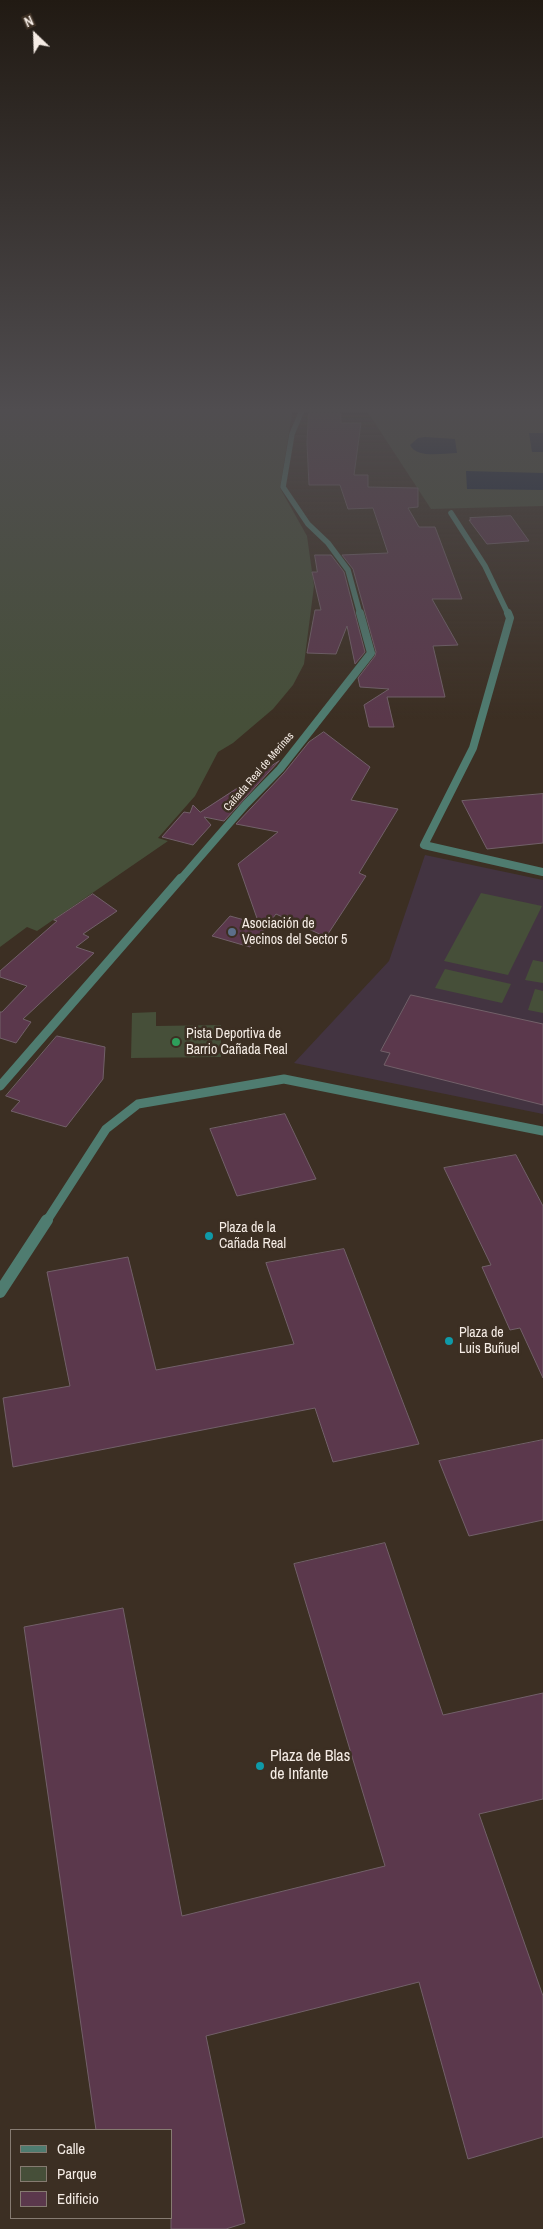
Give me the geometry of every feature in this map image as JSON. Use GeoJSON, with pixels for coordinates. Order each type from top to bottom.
{"type":"FeatureCollection","features":[{"type":"Feature","properties":{"kind":"street","name":"Cañada Real de Merinas"},"geometry":{"type":"LineString","coordinates":[[0,1086],[246,804],[280,768],[371,653],[348,570],[328,543],[308,524],[300,512]]}},
{"type":"Feature","properties":{"kind":"street"},"geometry":{"type":"LineString","coordinates":[[451,513],[485,566],[510,618],[473,748],[424,845],[543,872]]}},
{"type":"Feature","properties":{"kind":"street"},"geometry":{"type":"LineString","coordinates":[[0,1292],[106,1129],[138,1104],[284,1079],[543,1131]]}},
{"type":"Feature","properties":{"kind":"shaded area"},"geometry":{"type":"Polygon","coordinates":[[[425,855],[543,880],[543,1114],[294,1063],[389,961],[425,855]]]}},
{"type":"Feature","properties":{"kind":"green space"},"geometry":{"type":"Polygon","coordinates":[[[0,512],[294,512],[307,536],[314,586],[304,664],[293,685],[273,709],[233,743],[218,752],[195,796],[158,838],[168,841],[37,931],[27,927],[0,947],[0,512]]]}},
{"type":"Feature","properties":{"kind":"green space"},"geometry":{"type":"Polygon","coordinates":[[[481,893],[542,906],[508,975],[444,961],[481,893]]]}},
{"type":"Feature","properties":{"kind":"green space"},"geometry":{"type":"Polygon","coordinates":[[[533,960],[543,962],[543,983],[525,980],[533,960]]]}},
{"type":"Feature","properties":{"kind":"green space"},"geometry":{"type":"Polygon","coordinates":[[[445,969],[511,984],[502,1003],[435,988],[445,969]]]}},
{"type":"Feature","properties":{"kind":"green space"},"geometry":{"type":"Polygon","coordinates":[[[535,989],[543,991],[543,1013],[528,1010],[535,989]]]}},
{"type":"Feature","properties":{"kind":"green space","name":"Pista Deportiva de Barrio Cañada Real"},"geometry":{"type":"Polygon","coordinates":[[[156,1012],[156,1026],[221,1025],[221,1057],[131,1058],[132,1013],[156,1012]]]}},
{"type":"Feature","properties":{"kind":"building"},"geometry":{"type":"Polygon","coordinates":[[[374,512],[410,512],[419,527],[435,527],[462,599],[432,599],[458,645],[433,646],[445,697],[387,697],[394,727],[369,727],[364,705],[389,689],[360,687],[358,678],[376,652],[353,569],[342,555],[388,553],[374,512]]]}},
{"type":"Feature","properties":{"kind":"building"},"geometry":{"type":"Polygon","coordinates":[[[511,516],[529,541],[487,544],[469,520],[471,520],[470,518],[511,516]]]}},
{"type":"Feature","properties":{"kind":"building"},"geometry":{"type":"Polygon","coordinates":[[[315,555],[331,555],[344,572],[365,652],[355,664],[347,626],[336,654],[307,653],[315,610],[321,610],[312,572],[317,572],[315,555]]]}},
{"type":"Feature","properties":{"kind":"building"},"geometry":{"type":"Polygon","coordinates":[[[324,732],[370,767],[351,800],[398,809],[359,873],[366,876],[326,937],[276,914],[250,947],[212,936],[230,916],[259,924],[238,864],[278,832],[236,824],[284,773],[309,742],[324,732]]]}},
{"type":"Feature","properties":{"kind":"building"},"geometry":{"type":"Polygon","coordinates":[[[279,761],[224,821],[204,817],[211,825],[193,845],[162,837],[184,812],[190,813],[193,805],[200,812],[279,761]]]}},
{"type":"Feature","properties":{"kind":"building"},"geometry":{"type":"Polygon","coordinates":[[[543,794],[543,843],[487,849],[462,801],[543,794]]]}},
{"type":"Feature","properties":{"kind":"building"},"geometry":{"type":"Polygon","coordinates":[[[93,894],[117,911],[83,934],[89,937],[76,947],[94,953],[23,1019],[31,1022],[16,1043],[0,1038],[0,1012],[27,986],[0,977],[0,971],[57,921],[54,920],[93,894]]]}},
{"type":"Feature","properties":{"kind":"building"},"geometry":{"type":"Polygon","coordinates":[[[411,995],[543,1024],[543,1105],[384,1065],[390,1053],[381,1051],[411,995]]]}},
{"type":"Feature","properties":{"kind":"building"},"geometry":{"type":"Polygon","coordinates":[[[57,1036],[105,1047],[103,1079],[66,1127],[11,1111],[20,1101],[6,1096],[57,1036]]]}},
{"type":"Feature","properties":{"kind":"building"},"geometry":{"type":"Polygon","coordinates":[[[285,1114],[316,1179],[237,1196],[210,1129],[285,1114]]]}},
{"type":"Feature","properties":{"kind":"building"},"geometry":{"type":"Polygon","coordinates":[[[516,1155],[543,1206],[543,1378],[520,1328],[510,1330],[482,1267],[491,1265],[444,1168],[516,1155]]]}},
{"type":"Feature","properties":{"kind":"building"},"geometry":{"type":"Polygon","coordinates":[[[344,1249],[419,1444],[333,1462],[315,1408],[13,1467],[3,1398],[70,1386],[47,1272],[128,1257],[156,1370],[294,1344],[266,1263],[344,1249]]]}},
{"type":"Feature","properties":{"kind":"building"},"geometry":{"type":"Polygon","coordinates":[[[543,1440],[543,1520],[469,1536],[439,1461],[543,1440]]]}},
{"type":"Feature","properties":{"kind":"building"},"geometry":{"type":"Polygon","coordinates":[[[385,1543],[443,1715],[543,1693],[543,1799],[479,1814],[543,1996],[543,2137],[468,2159],[419,1982],[206,2036],[245,2223],[226,2229],[171,2229],[172,2129],[96,2129],[24,1627],[123,1608],[182,1916],[385,1866],[294,1564],[385,1543]]]}},
{"type":"Feature","properties":{"kind":"place","name":"Asociación de Vecinos del Sector 5"},"geometry":{"type":"Point","coordinates":[232,932]}},
{"type":"Feature","properties":{"kind":"place","name":"Pista Deportiva de Barrio Cañada Real"},"geometry":{"type":"Point","coordinates":[176,1042]}},
{"type":"Feature","properties":{"kind":"place","name":"Plaza de la Cañada Real"},"geometry":{"type":"Point","coordinates":[209,1236]}},
{"type":"Feature","properties":{"kind":"place","name":"Plaza de Luis Buñuel"},"geometry":{"type":"Point","coordinates":[449,1341]}},
{"type":"Feature","properties":{"kind":"place","name":"Plaza de Blas de Infante"},"geometry":{"type":"Point","coordinates":[260,1766]}}]}
